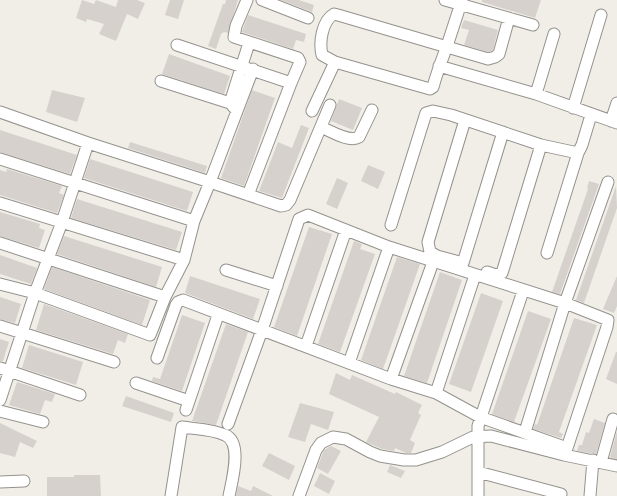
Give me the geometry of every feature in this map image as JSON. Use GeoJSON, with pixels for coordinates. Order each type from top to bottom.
{"type":"FeatureCollection","features":[{"type":"Feature","properties":{"kind":"street"},"geometry":{"type":"LineString","coordinates":[[247,0],[234,34],[238,39],[300,60],[248,195]]}},
{"type":"Feature","properties":{"kind":"street"},"geometry":{"type":"LineString","coordinates":[[262,0],[308,18]]}},
{"type":"Feature","properties":{"kind":"street"},"geometry":{"type":"LineString","coordinates":[[445,0],[461,2],[533,25]]}},
{"type":"Feature","properties":{"kind":"street"},"geometry":{"type":"LineString","coordinates":[[461,2],[446,47],[432,87],[428,89],[335,62],[324,57],[320,48],[322,33],[331,16],[334,14],[446,47],[488,59],[499,54],[509,18]]}},
{"type":"Feature","properties":{"kind":"street"},"geometry":{"type":"LineString","coordinates":[[573,108],[601,15]]}},
{"type":"Feature","properties":{"kind":"street"},"geometry":{"type":"LineString","coordinates":[[536,94],[554,34]]}},
{"type":"Feature","properties":{"kind":"street"},"geometry":{"type":"LineString","coordinates":[[0,284],[35,293],[150,335],[165,297],[184,260],[194,221],[210,182],[233,107],[241,65],[249,43]]}},
{"type":"Feature","properties":{"kind":"street"},"geometry":{"type":"LineString","coordinates":[[178,45],[291,83]]}},
{"type":"Feature","properties":{"kind":"street"},"geometry":{"type":"LineString","coordinates":[[312,111],[335,62]]}},
{"type":"Feature","properties":{"kind":"street"},"geometry":{"type":"LineString","coordinates":[[439,66],[536,94],[614,122],[617,103]]}},
{"type":"Feature","properties":{"kind":"street"},"geometry":{"type":"LineString","coordinates":[[233,107],[253,70]]}},
{"type":"Feature","properties":{"kind":"street"},"geometry":{"type":"LineString","coordinates":[[160,81],[233,107]]}},
{"type":"Feature","properties":{"kind":"street"},"geometry":{"type":"LineString","coordinates":[[0,112],[88,143],[281,206],[286,205],[290,200],[330,105]]}},
{"type":"Feature","properties":{"kind":"street"},"geometry":{"type":"LineString","coordinates":[[321,127],[350,139],[356,139],[359,137],[372,110]]}},
{"type":"Feature","properties":{"kind":"street"},"geometry":{"type":"LineString","coordinates":[[391,225],[425,114],[432,111],[465,120],[541,145],[578,154]]}},
{"type":"Feature","properties":{"kind":"street"},"geometry":{"type":"LineString","coordinates":[[547,253],[591,114]]}},
{"type":"Feature","properties":{"kind":"street"},"geometry":{"type":"LineString","coordinates":[[465,120],[428,246],[431,254],[463,263],[496,275],[502,273],[541,145]]}},
{"type":"Feature","properties":{"kind":"street"},"geometry":{"type":"LineString","coordinates":[[463,263],[503,132]]}},
{"type":"Feature","properties":{"kind":"street"},"geometry":{"type":"LineString","coordinates":[[0,400],[5,370],[22,332],[62,222],[88,143]]}},
{"type":"Feature","properties":{"kind":"street"},"geometry":{"type":"LineString","coordinates":[[0,159],[194,221]]}},
{"type":"Feature","properties":{"kind":"street"},"geometry":{"type":"LineString","coordinates":[[525,432],[565,303],[608,182]]}},
{"type":"Feature","properties":{"kind":"street"},"geometry":{"type":"LineString","coordinates":[[0,202],[184,260]]}},
{"type":"Feature","properties":{"kind":"street"},"geometry":{"type":"LineString","coordinates":[[157,358],[178,302],[183,300],[218,315],[262,330],[306,346],[391,379],[436,393],[480,417],[567,448],[607,327],[612,321],[565,303],[523,291],[389,247],[312,216],[302,217],[262,330],[228,424]]}},
{"type":"Feature","properties":{"kind":"street"},"geometry":{"type":"LineString","coordinates":[[306,346],[346,230]]}},
{"type":"Feature","properties":{"kind":"street"},"geometry":{"type":"LineString","coordinates":[[0,243],[48,260],[165,297]]}},
{"type":"Feature","properties":{"kind":"street"},"geometry":{"type":"LineString","coordinates":[[349,363],[389,247]]}},
{"type":"Feature","properties":{"kind":"street"},"geometry":{"type":"LineString","coordinates":[[391,379],[433,262]]}},
{"type":"Feature","properties":{"kind":"street"},"geometry":{"type":"LineString","coordinates":[[226,270],[277,286]]}},
{"type":"Feature","properties":{"kind":"street"},"geometry":{"type":"LineString","coordinates":[[436,393],[475,275]]}},
{"type":"Feature","properties":{"kind":"street"},"geometry":{"type":"LineString","coordinates":[[478,496],[477,436],[480,417],[523,291]]}},
{"type":"Feature","properties":{"kind":"street"},"geometry":{"type":"LineString","coordinates":[[136,383],[188,405],[218,315]]}},
{"type":"Feature","properties":{"kind":"street"},"geometry":{"type":"LineString","coordinates":[[0,326],[114,362]]}},
{"type":"Feature","properties":{"kind":"street"},"geometry":{"type":"LineString","coordinates":[[5,370],[80,395]]}},
{"type":"Feature","properties":{"kind":"street"},"geometry":{"type":"LineString","coordinates":[[0,411],[43,422]]}},
{"type":"Feature","properties":{"kind":"street"},"geometry":{"type":"LineString","coordinates":[[590,496],[597,461],[613,419]]}},
{"type":"Feature","properties":{"kind":"street"},"geometry":{"type":"LineString","coordinates":[[170,496],[182,427],[225,435],[233,441],[235,447],[234,475],[229,496]]}},
{"type":"Feature","properties":{"kind":"street"},"geometry":{"type":"LineString","coordinates":[[299,496],[316,450],[326,439],[339,436],[370,452],[391,459],[416,460],[442,452],[477,436],[503,438],[564,455],[617,466]]}},
{"type":"Feature","properties":{"kind":"street"},"geometry":{"type":"LineString","coordinates":[[478,472],[561,494]]}},
{"type":"Feature","properties":{"kind":"street"},"geometry":{"type":"LineString","coordinates":[[0,482],[24,481]]}},
{"type":"Feature","properties":{"kind":"building"},"geometry":{"type":"Polygon","coordinates":[[[82,0],[94,4],[96,0],[116,7],[118,0],[137,0],[145,3],[138,19],[127,14],[116,41],[99,34],[104,24],[87,19],[86,22],[76,18],[82,0]]]}},
{"type":"Feature","properties":{"kind":"building"},"geometry":{"type":"Polygon","coordinates":[[[170,0],[184,0],[178,19],[165,15],[170,0]]]}},
{"type":"Feature","properties":{"kind":"building"},"geometry":{"type":"Polygon","coordinates":[[[226,0],[238,0],[228,33],[224,32],[221,34],[216,49],[208,46],[223,4],[225,4],[226,0]]]}},
{"type":"Feature","properties":{"kind":"building"},"geometry":{"type":"Polygon","coordinates":[[[281,0],[299,0],[314,5],[312,12],[281,0]]]}},
{"type":"Feature","properties":{"kind":"building"},"geometry":{"type":"Polygon","coordinates":[[[482,0],[541,0],[535,18],[482,2],[482,0]]]}},
{"type":"Feature","properties":{"kind":"building"},"geometry":{"type":"Polygon","coordinates":[[[248,15],[306,34],[304,42],[296,40],[293,49],[242,32],[248,15]]]}},
{"type":"Feature","properties":{"kind":"building"},"geometry":{"type":"Polygon","coordinates":[[[464,20],[498,30],[493,50],[488,52],[464,45],[469,30],[461,28],[464,20]]]}},
{"type":"Feature","properties":{"kind":"building"},"geometry":{"type":"Polygon","coordinates":[[[169,54],[230,76],[224,94],[162,74],[169,54]]]}},
{"type":"Feature","properties":{"kind":"building"},"geometry":{"type":"Polygon","coordinates":[[[52,90],[85,98],[77,122],[46,112],[52,90]]]}},
{"type":"Feature","properties":{"kind":"building"},"geometry":{"type":"Polygon","coordinates":[[[252,90],[275,98],[244,186],[221,178],[252,90]]]}},
{"type":"Feature","properties":{"kind":"building"},"geometry":{"type":"Polygon","coordinates":[[[339,99],[362,108],[353,130],[331,121],[339,99]]]}},
{"type":"Feature","properties":{"kind":"building"},"geometry":{"type":"Polygon","coordinates":[[[301,125],[309,128],[282,198],[259,191],[278,142],[292,148],[301,125]]]}},
{"type":"Feature","properties":{"kind":"building"},"geometry":{"type":"Polygon","coordinates":[[[0,130],[77,155],[70,174],[0,152],[0,130]]]}},
{"type":"Feature","properties":{"kind":"building"},"geometry":{"type":"Polygon","coordinates":[[[130,142],[207,166],[205,173],[128,148],[130,142]]]}},
{"type":"Feature","properties":{"kind":"building"},"geometry":{"type":"Polygon","coordinates":[[[90,159],[193,192],[187,211],[84,178],[90,159]]]}},
{"type":"Feature","properties":{"kind":"building"},"geometry":{"type":"Polygon","coordinates":[[[368,165],[385,172],[378,189],[361,181],[368,165]]]}},
{"type":"Feature","properties":{"kind":"building"},"geometry":{"type":"Polygon","coordinates":[[[7,169],[62,186],[59,193],[64,195],[57,213],[0,195],[0,170],[6,172],[7,169]]]}},
{"type":"Feature","properties":{"kind":"building"},"geometry":{"type":"Polygon","coordinates":[[[337,178],[348,183],[337,209],[326,204],[337,178]]]}},
{"type":"Feature","properties":{"kind":"building"},"geometry":{"type":"Polygon","coordinates":[[[589,181],[599,184],[560,294],[552,292],[588,189],[589,181]]]}},
{"type":"Feature","properties":{"kind":"building"},"geometry":{"type":"Polygon","coordinates":[[[616,186],[617,208],[584,303],[576,300],[616,186]]]}},
{"type":"Feature","properties":{"kind":"building"},"geometry":{"type":"Polygon","coordinates":[[[77,199],[182,232],[176,250],[71,218],[77,199]]]}},
{"type":"Feature","properties":{"kind":"building"},"geometry":{"type":"Polygon","coordinates":[[[0,212],[40,224],[39,228],[45,230],[39,248],[0,236],[0,212]]]}},
{"type":"Feature","properties":{"kind":"building"},"geometry":{"type":"Polygon","coordinates":[[[309,227],[332,234],[297,336],[274,327],[309,227]]]}},
{"type":"Feature","properties":{"kind":"building"},"geometry":{"type":"Polygon","coordinates":[[[64,236],[162,267],[156,287],[57,254],[64,236]]]}},
{"type":"Feature","properties":{"kind":"building"},"geometry":{"type":"Polygon","coordinates":[[[354,241],[362,244],[360,249],[375,254],[340,352],[318,344],[354,241]]]}},
{"type":"Feature","properties":{"kind":"building"},"geometry":{"type":"Polygon","coordinates":[[[0,255],[37,268],[31,284],[0,274],[0,255]]]}},
{"type":"Feature","properties":{"kind":"building"},"geometry":{"type":"Polygon","coordinates":[[[397,257],[420,264],[383,369],[361,360],[397,257]]]}},
{"type":"Feature","properties":{"kind":"building"},"geometry":{"type":"Polygon","coordinates":[[[52,267],[150,300],[142,325],[44,289],[52,267]]]}},
{"type":"Feature","properties":{"kind":"building"},"geometry":{"type":"Polygon","coordinates":[[[440,272],[462,280],[427,383],[404,376],[440,272]]]}},
{"type":"Feature","properties":{"kind":"building"},"geometry":{"type":"Polygon","coordinates":[[[190,276],[260,299],[253,319],[185,293],[190,276]]]}},
{"type":"Feature","properties":{"kind":"building"},"geometry":{"type":"Polygon","coordinates":[[[617,276],[617,306],[614,313],[603,309],[617,276]]]}},
{"type":"Feature","properties":{"kind":"building"},"geometry":{"type":"Polygon","coordinates":[[[481,293],[503,301],[471,392],[449,384],[481,293]]]}},
{"type":"Feature","properties":{"kind":"building"},"geometry":{"type":"Polygon","coordinates":[[[0,297],[21,304],[15,323],[0,319],[0,297]]]}},
{"type":"Feature","properties":{"kind":"building"},"geometry":{"type":"Polygon","coordinates":[[[44,304],[128,334],[125,343],[118,340],[113,354],[36,330],[44,304]]]}},
{"type":"Feature","properties":{"kind":"building"},"geometry":{"type":"Polygon","coordinates":[[[528,311],[551,319],[514,422],[492,414],[528,311]]]}},
{"type":"Feature","properties":{"kind":"building"},"geometry":{"type":"Polygon","coordinates":[[[182,315],[205,323],[182,391],[152,381],[153,377],[160,379],[182,315]]]}},
{"type":"Feature","properties":{"kind":"building"},"geometry":{"type":"Polygon","coordinates":[[[574,318],[597,325],[559,432],[563,434],[561,438],[533,429],[535,424],[537,425],[574,318]]]}},
{"type":"Feature","properties":{"kind":"building"},"geometry":{"type":"Polygon","coordinates":[[[226,324],[248,332],[216,425],[192,421],[226,324]]]}},
{"type":"Feature","properties":{"kind":"building"},"geometry":{"type":"Polygon","coordinates":[[[0,339],[9,342],[3,361],[0,361],[0,339]]]}},
{"type":"Feature","properties":{"kind":"building"},"geometry":{"type":"Polygon","coordinates":[[[29,345],[83,362],[76,385],[22,368],[29,345]]]}},
{"type":"Feature","properties":{"kind":"building"},"geometry":{"type":"Polygon","coordinates":[[[617,352],[617,384],[606,379],[617,352]]]}},
{"type":"Feature","properties":{"kind":"building"},"geometry":{"type":"Polygon","coordinates":[[[336,373],[350,380],[352,375],[395,394],[396,392],[422,405],[418,413],[421,415],[410,440],[415,443],[411,453],[406,453],[395,448],[394,451],[382,449],[366,442],[379,417],[329,394],[336,373]]]}},
{"type":"Feature","properties":{"kind":"building"},"geometry":{"type":"Polygon","coordinates":[[[17,382],[55,394],[52,402],[45,400],[40,414],[9,405],[17,382]]]}},
{"type":"Feature","properties":{"kind":"building"},"geometry":{"type":"Polygon","coordinates":[[[126,396],[174,413],[171,422],[122,406],[126,396]]]}},
{"type":"Feature","properties":{"kind":"building"},"geometry":{"type":"Polygon","coordinates":[[[300,403],[334,412],[328,430],[311,424],[305,442],[288,437],[300,403]]]}},
{"type":"Feature","properties":{"kind":"building"},"geometry":{"type":"Polygon","coordinates":[[[594,419],[605,423],[596,454],[577,451],[579,445],[582,445],[586,432],[589,433],[594,419]]]}},
{"type":"Feature","properties":{"kind":"building"},"geometry":{"type":"Polygon","coordinates":[[[0,423],[37,441],[33,448],[20,442],[15,457],[0,453],[0,423]]]}},
{"type":"Feature","properties":{"kind":"building"},"geometry":{"type":"Polygon","coordinates":[[[617,431],[617,459],[610,457],[617,431]]]}},
{"type":"Feature","properties":{"kind":"building"},"geometry":{"type":"Polygon","coordinates":[[[331,446],[341,451],[328,474],[317,468],[324,450],[331,446]]]}},
{"type":"Feature","properties":{"kind":"building"},"geometry":{"type":"Polygon","coordinates":[[[269,453],[295,466],[289,480],[262,466],[269,453]]]}},
{"type":"Feature","properties":{"kind":"building"},"geometry":{"type":"Polygon","coordinates":[[[390,465],[405,471],[401,478],[387,472],[390,465]]]}},
{"type":"Feature","properties":{"kind":"building"},"geometry":{"type":"Polygon","coordinates":[[[320,473],[335,481],[329,494],[314,486],[320,473]]]}},
{"type":"Feature","properties":{"kind":"building"},"geometry":{"type":"Polygon","coordinates":[[[74,475],[100,475],[101,496],[47,496],[47,477],[74,477],[74,475]]]}},
{"type":"Feature","properties":{"kind":"building"},"geometry":{"type":"Polygon","coordinates":[[[238,486],[251,491],[253,486],[273,496],[236,496],[238,486]]]}}]}
